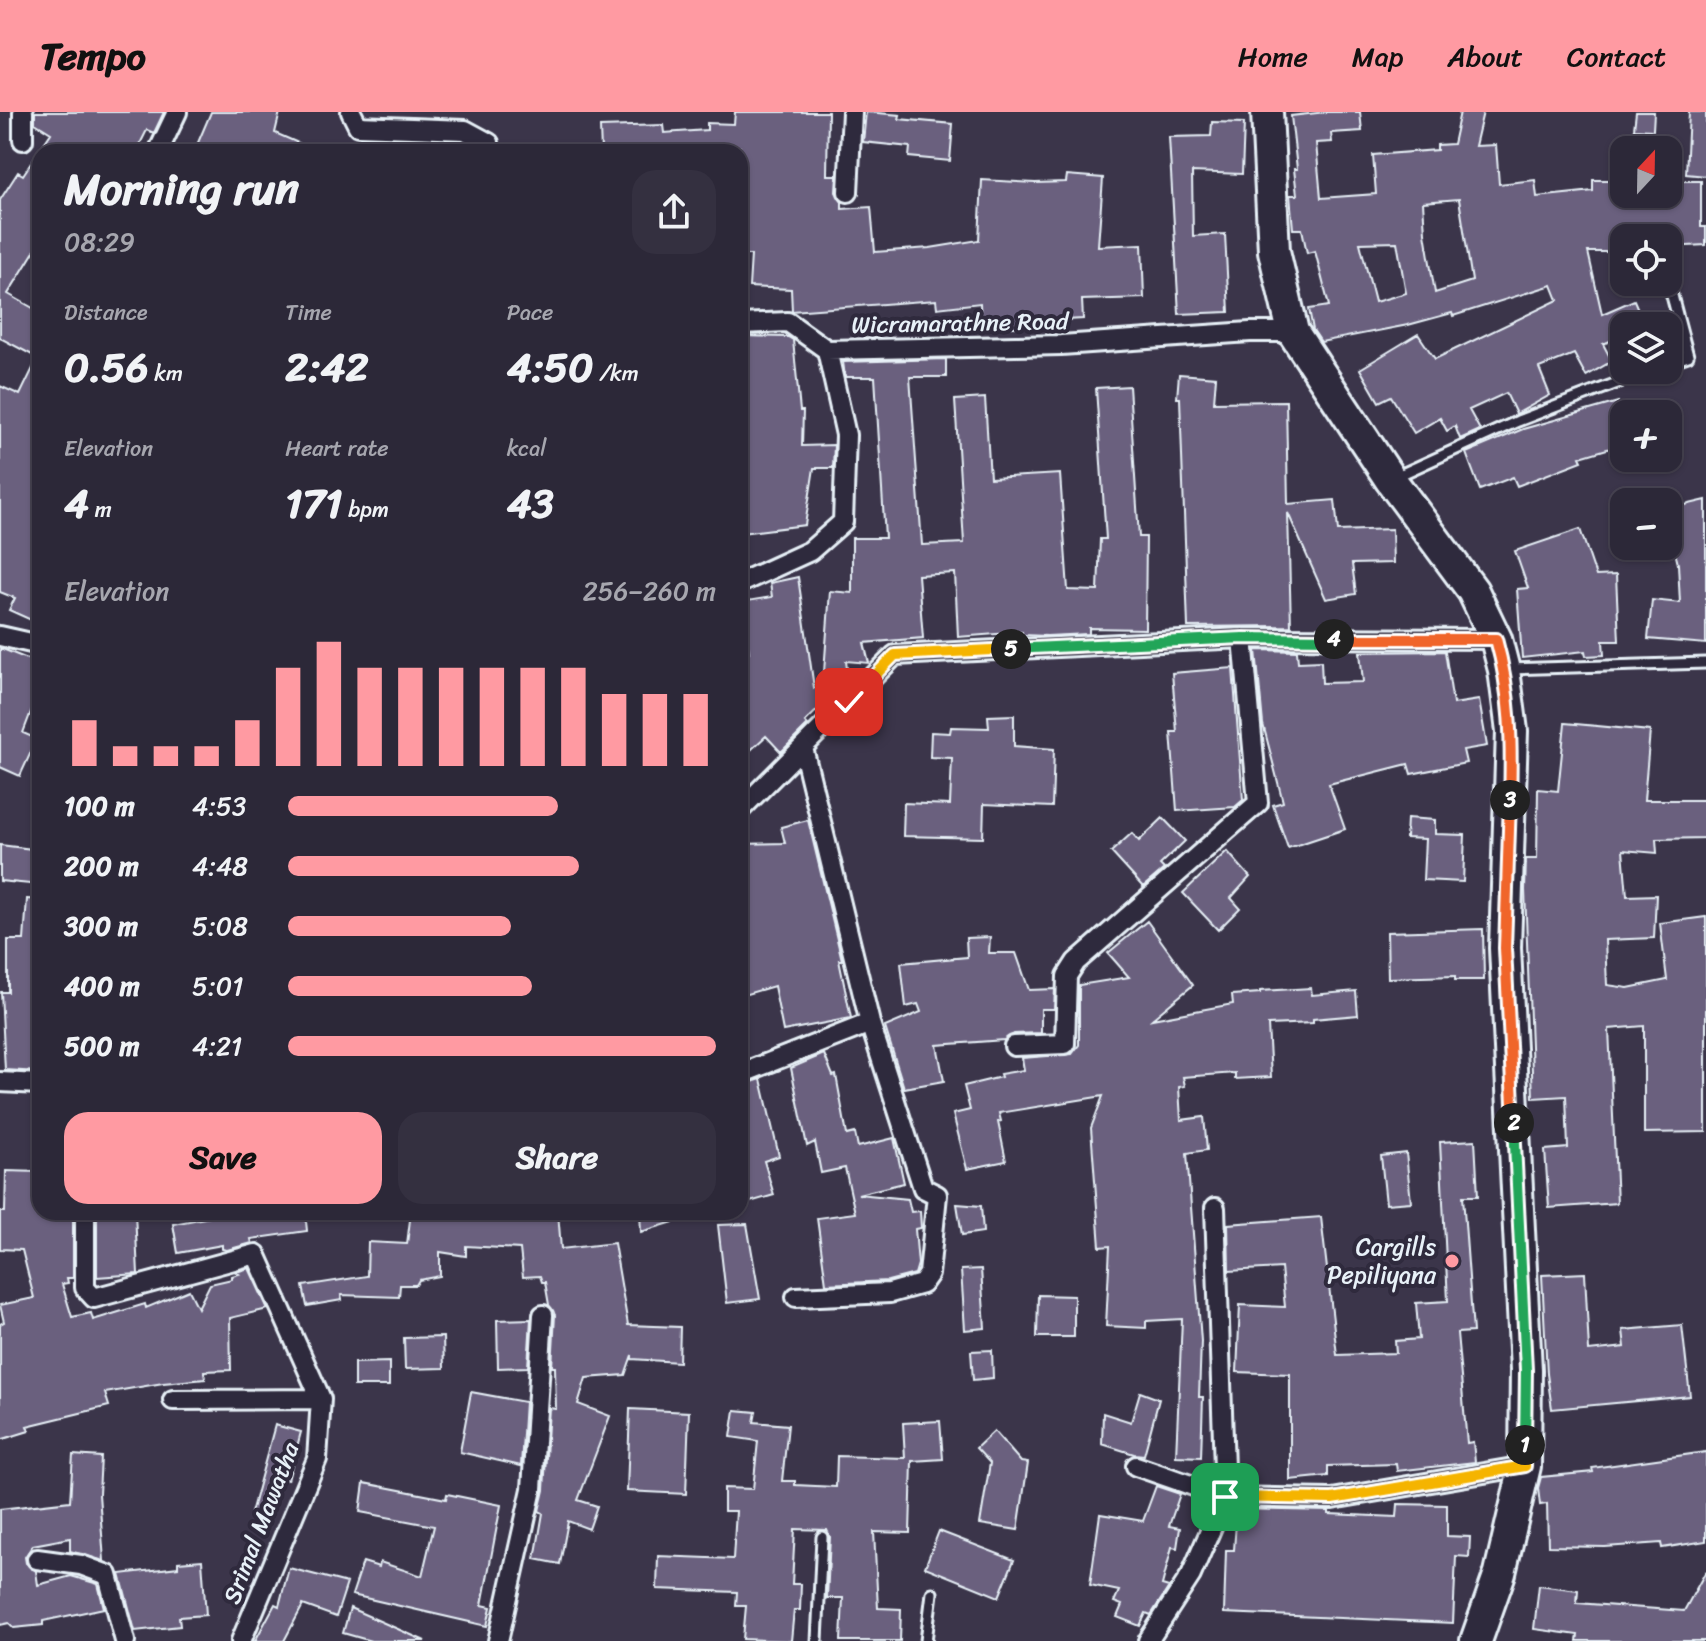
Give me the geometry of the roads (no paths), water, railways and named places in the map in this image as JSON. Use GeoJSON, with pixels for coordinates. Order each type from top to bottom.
{"type":"FeatureCollection","features":[{"type":"Feature","properties":{"kind":"main road"},"geometry":{"type":"LineString","coordinates":[[1267,112],[1274,251],[1293,332],[1390,479],[1473,591],[1496,639],[1504,670],[1512,731],[1505,948],[1526,1370],[1525,1466],[1500,1573],[1476,1641]]}},
{"type":"Feature","properties":{"kind":"street"},"geometry":{"type":"LineString","coordinates":[[23,112],[23,140]]}},
{"type":"Feature","properties":{"kind":"street"},"geometry":{"type":"LineString","coordinates":[[162,144],[177,112]]}},
{"type":"Feature","properties":{"kind":"street"},"geometry":{"type":"LineString","coordinates":[[351,112],[358,126],[465,130],[489,144]]}},
{"type":"Feature","properties":{"kind":"street"},"geometry":{"type":"LineString","coordinates":[[848,192],[852,112]]}},
{"type":"Feature","properties":{"kind":"street"},"geometry":{"type":"LineString","coordinates":[[748,324],[788,322],[827,350]]}},
{"type":"Feature","properties":{"kind":"street","name":"Wicramarathne Road"},"geometry":{"type":"LineString","coordinates":[[748,579],[810,551],[843,522],[846,435],[827,350],[1061,345],[1250,332],[1293,332]]}},
{"type":"Feature","properties":{"kind":"street"},"geometry":{"type":"LineString","coordinates":[[0,636],[32,643]]}},
{"type":"Feature","properties":{"kind":"street"},"geometry":{"type":"LineString","coordinates":[[1014,1046],[1065,1044],[1067,976],[1076,962],[1258,803],[1243,638]]}},
{"type":"Feature","properties":{"kind":"street"},"geometry":{"type":"LineString","coordinates":[[748,802],[895,655],[1243,638],[1496,639]]}},
{"type":"Feature","properties":{"kind":"street"},"geometry":{"type":"LineString","coordinates":[[796,1297],[890,1293],[922,1284],[929,1274],[937,1195],[923,1188],[870,1023],[803,748]]}},
{"type":"Feature","properties":{"kind":"street"},"geometry":{"type":"LineString","coordinates":[[748,1070],[870,1023]]}},
{"type":"Feature","properties":{"kind":"street"},"geometry":{"type":"LineString","coordinates":[[0,1082],[32,1084]]}},
{"type":"Feature","properties":{"kind":"street"},"geometry":{"type":"LineString","coordinates":[[1148,1641],[1191,1575],[1225,1497],[1215,1208]]}},
{"type":"Feature","properties":{"kind":"street","name":"Srimal Mawatha"},"geometry":{"type":"LineString","coordinates":[[85,1220],[85,1288],[94,1298],[256,1254],[321,1399],[317,1459],[241,1641]]}},
{"type":"Feature","properties":{"kind":"street"},"geometry":{"type":"LineString","coordinates":[[498,1641],[532,1489],[543,1315]]}},
{"type":"Feature","properties":{"kind":"street"},"geometry":{"type":"LineString","coordinates":[[173,1400],[321,1399]]}},
{"type":"Feature","properties":{"kind":"street"},"geometry":{"type":"LineString","coordinates":[[1136,1466],[1225,1497],[1332,1499],[1525,1466]]}},
{"type":"Feature","properties":{"kind":"street"},"geometry":{"type":"LineString","coordinates":[[37,1559],[81,1565],[108,1575],[125,1641]]}},
{"type":"Feature","properties":{"kind":"lane"},"geometry":{"type":"LineString","coordinates":[[1682,333],[1688,356],[1682,358]]}},
{"type":"Feature","properties":{"kind":"lane"},"geometry":{"type":"LineString","coordinates":[[1390,479],[1518,421],[1614,384]]}},
{"type":"Feature","properties":{"kind":"lane"},"geometry":{"type":"LineString","coordinates":[[1504,670],[1706,663]]}},
{"type":"Feature","properties":{"kind":"lane"},"geometry":{"type":"LineString","coordinates":[[817,1641],[822,1537]]}},
{"type":"Feature","properties":{"kind":"lane"},"geometry":{"type":"LineString","coordinates":[[926,1641],[932,1593]]}},
{"type":"Feature","properties":{"kind":"place","name":"Cargills Pepiliyana"},"geometry":{"type":"Point","coordinates":[1452,1261]}}]}
